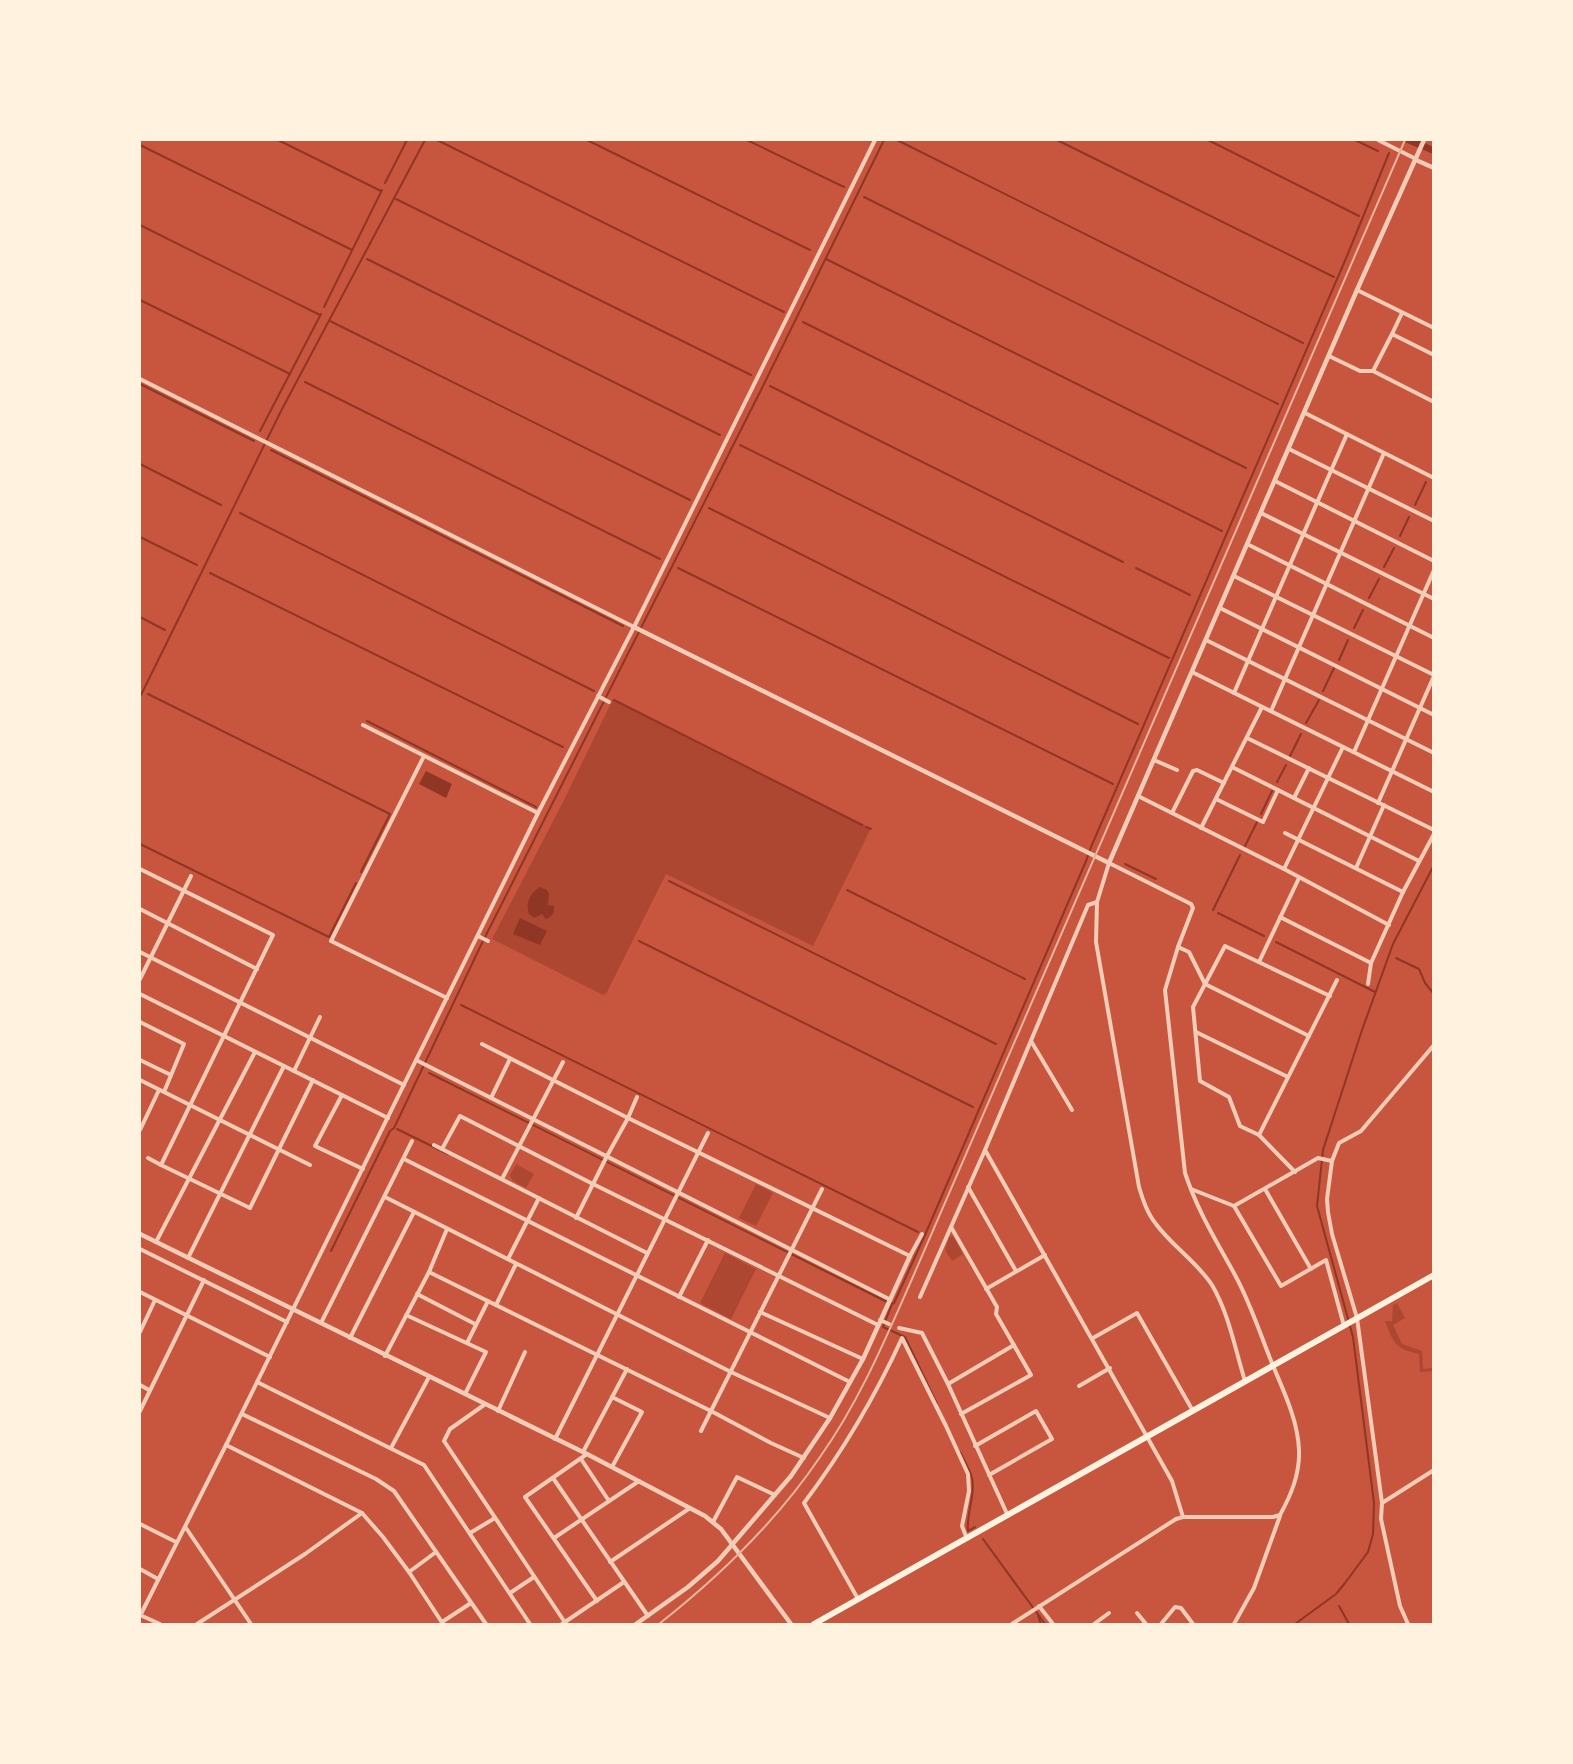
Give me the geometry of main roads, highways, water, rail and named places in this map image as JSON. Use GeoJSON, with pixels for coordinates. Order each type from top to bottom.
{"type":"FeatureCollection","features":[{"type":"Feature","properties":{"kind":"main road"},"geometry":{"type":"LineString","coordinates":[[814,1624],[1434,1275]]}},
{"type":"Feature","properties":{"kind":"waterway"},"geometry":{"type":"LineString","coordinates":[[278,140],[381,191]]}},
{"type":"Feature","properties":{"kind":"waterway"},"geometry":{"type":"LineString","coordinates":[[385,183],[407,140]]}},
{"type":"Feature","properties":{"kind":"waterway"},"geometry":{"type":"LineString","coordinates":[[140,697],[281,411],[425,140]]}},
{"type":"Feature","properties":{"kind":"waterway"},"geometry":{"type":"LineString","coordinates":[[437,140],[784,312]]}},
{"type":"Feature","properties":{"kind":"waterway"},"geometry":{"type":"LineString","coordinates":[[587,140],[810,250]]}},
{"type":"Feature","properties":{"kind":"waterway"},"geometry":{"type":"LineString","coordinates":[[747,140],[844,187]]}},
{"type":"Feature","properties":{"kind":"waterway"},"geometry":{"type":"LineString","coordinates":[[331,1251],[390,1131],[394,1128],[482,943],[761,390],[884,140]]}},
{"type":"Feature","properties":{"kind":"waterway"},"geometry":{"type":"LineString","coordinates":[[897,140],[1303,343]]}},
{"type":"Feature","properties":{"kind":"waterway"},"geometry":{"type":"LineString","coordinates":[[1057,140],[1334,277]]}},
{"type":"Feature","properties":{"kind":"waterway"},"geometry":{"type":"LineString","coordinates":[[1208,140],[1359,216]]}},
{"type":"Feature","properties":{"kind":"waterway"},"geometry":{"type":"LineString","coordinates":[[1355,140],[1378,151]]}},
{"type":"Feature","properties":{"kind":"waterway"},"geometry":{"type":"LineString","coordinates":[[140,145],[352,250]]}},
{"type":"Feature","properties":{"kind":"waterway"},"geometry":{"type":"LineString","coordinates":[[892,1304],[925,1235],[1347,256],[1389,153]]}},
{"type":"Feature","properties":{"kind":"waterway"},"geometry":{"type":"LineString","coordinates":[[324,307],[382,190]]}},
{"type":"Feature","properties":{"kind":"waterway"},"geometry":{"type":"LineString","coordinates":[[864,197],[1278,404]]}},
{"type":"Feature","properties":{"kind":"waterway"},"geometry":{"type":"LineString","coordinates":[[396,199],[751,375]]}},
{"type":"Feature","properties":{"kind":"waterway"},"geometry":{"type":"LineString","coordinates":[[140,225],[320,315]]}},
{"type":"Feature","properties":{"kind":"waterway"},"geometry":{"type":"LineString","coordinates":[[367,259],[720,435]]}},
{"type":"Feature","properties":{"kind":"waterway"},"geometry":{"type":"LineString","coordinates":[[826,259],[1246,468]]}},
{"type":"Feature","properties":{"kind":"waterway"},"geometry":{"type":"LineString","coordinates":[[140,300],[290,374]]}},
{"type":"Feature","properties":{"kind":"waterway"},"geometry":{"type":"LineString","coordinates":[[260,431],[321,314]]}},
{"type":"Feature","properties":{"kind":"waterway"},"geometry":{"type":"LineString","coordinates":[[330,321],[690,500]]}},
{"type":"Feature","properties":{"kind":"waterway"},"geometry":{"type":"LineString","coordinates":[[803,322],[1222,531]]}},
{"type":"Feature","properties":{"kind":"waterway"},"geometry":{"type":"LineString","coordinates":[[305,382],[660,559]]}},
{"type":"Feature","properties":{"kind":"waterway"},"geometry":{"type":"LineString","coordinates":[[140,384],[254,441]]}},
{"type":"Feature","properties":{"kind":"waterway"},"geometry":{"type":"LineString","coordinates":[[770,386],[1123,562]]}},
{"type":"Feature","properties":{"kind":"waterway"},"geometry":{"type":"LineString","coordinates":[[740,445],[1169,658]]}},
{"type":"Feature","properties":{"kind":"waterway"},"geometry":{"type":"LineString","coordinates":[[271,450],[623,626]]}},
{"type":"Feature","properties":{"kind":"waterway"},"geometry":{"type":"LineString","coordinates":[[140,464],[221,505]]}},
{"type":"Feature","properties":{"kind":"waterway"},"geometry":{"type":"LineString","coordinates":[[1415,505],[1426,482]]}},
{"type":"Feature","properties":{"kind":"waterway"},"geometry":{"type":"LineString","coordinates":[[709,508],[1138,724]]}},
{"type":"Feature","properties":{"kind":"waterway"},"geometry":{"type":"LineString","coordinates":[[240,513],[594,691]]}},
{"type":"Feature","properties":{"kind":"waterway"},"geometry":{"type":"LineString","coordinates":[[1400,536],[1409,517]]}},
{"type":"Feature","properties":{"kind":"waterway"},"geometry":{"type":"LineString","coordinates":[[140,537],[197,565]]}},
{"type":"Feature","properties":{"kind":"waterway"},"geometry":{"type":"LineString","coordinates":[[1384,567],[1394,548]]}},
{"type":"Feature","properties":{"kind":"waterway"},"geometry":{"type":"LineString","coordinates":[[678,568],[1113,784]]}},
{"type":"Feature","properties":{"kind":"waterway"},"geometry":{"type":"LineString","coordinates":[[1136,568],[1190,595]]}},
{"type":"Feature","properties":{"kind":"waterway"},"geometry":{"type":"LineString","coordinates":[[210,573],[563,747]]}},
{"type":"Feature","properties":{"kind":"waterway"},"geometry":{"type":"LineString","coordinates":[[1369,598],[1379,579]]}},
{"type":"Feature","properties":{"kind":"waterway"},"geometry":{"type":"LineString","coordinates":[[1354,628],[1363,610]]}},
{"type":"Feature","properties":{"kind":"waterway"},"geometry":{"type":"LineString","coordinates":[[140,617],[165,630]]}},
{"type":"Feature","properties":{"kind":"waterway"},"geometry":{"type":"LineString","coordinates":[[1339,660],[1348,640]]}},
{"type":"Feature","properties":{"kind":"waterway"},"geometry":{"type":"LineString","coordinates":[[1323,691],[1334,668]]}},
{"type":"Feature","properties":{"kind":"waterway"},"geometry":{"type":"LineString","coordinates":[[148,694],[390,814],[361,872]]}},
{"type":"Feature","properties":{"kind":"waterway"},"geometry":{"type":"LineString","coordinates":[[614,700],[862,825]]}},
{"type":"Feature","properties":{"kind":"waterway"},"geometry":{"type":"LineString","coordinates":[[1306,723],[1319,700]]}},
{"type":"Feature","properties":{"kind":"waterway"},"geometry":{"type":"LineString","coordinates":[[367,721],[536,807]]}},
{"type":"Feature","properties":{"kind":"waterway"},"geometry":{"type":"LineString","coordinates":[[1290,756],[1301,734]]}},
{"type":"Feature","properties":{"kind":"waterway"},"geometry":{"type":"LineString","coordinates":[[1277,782],[1286,765]]}},
{"type":"Feature","properties":{"kind":"waterway"},"geometry":{"type":"LineString","coordinates":[[1261,814],[1272,791]]}},
{"type":"Feature","properties":{"kind":"waterway"},"geometry":{"type":"LineString","coordinates":[[1245,846],[1257,822]]}},
{"type":"Feature","properties":{"kind":"waterway"},"geometry":{"type":"LineString","coordinates":[[866,827],[871,829]]}},
{"type":"Feature","properties":{"kind":"waterway"},"geometry":{"type":"LineString","coordinates":[[140,844],[329,937],[356,883]]}},
{"type":"Feature","properties":{"kind":"waterway"},"geometry":{"type":"LineString","coordinates":[[1213,910],[1240,855]]}},
{"type":"Feature","properties":{"kind":"waterway"},"geometry":{"type":"LineString","coordinates":[[1125,864],[1156,879]]}},
{"type":"Feature","properties":{"kind":"waterway"},"geometry":{"type":"LineString","coordinates":[[1295,1624],[1336,1594],[1368,1552],[1373,1534],[1374,1503],[1353,1337],[1317,1206],[1323,1150],[1362,1030],[1393,944],[1434,865]]}},
{"type":"Feature","properties":{"kind":"waterway"},"geometry":{"type":"LineString","coordinates":[[669,881],[996,1044]]}},
{"type":"Feature","properties":{"kind":"waterway"},"geometry":{"type":"LineString","coordinates":[[847,890],[1025,979]]}},
{"type":"Feature","properties":{"kind":"waterway"},"geometry":{"type":"LineString","coordinates":[[1218,913],[1264,936]]}},
{"type":"Feature","properties":{"kind":"waterway"},"geometry":{"type":"LineString","coordinates":[[639,941],[973,1107]]}},
{"type":"Feature","properties":{"kind":"waterway"},"geometry":{"type":"LineString","coordinates":[[1276,942],[1375,992]]}},
{"type":"Feature","properties":{"kind":"waterway"},"geometry":{"type":"LineString","coordinates":[[1396,958],[1419,969],[1425,983],[1434,994]]}},
{"type":"Feature","properties":{"kind":"waterway"},"geometry":{"type":"LineString","coordinates":[[461,1005],[918,1232]]}},
{"type":"Feature","properties":{"kind":"waterway"},"geometry":{"type":"LineString","coordinates":[[429,1073],[887,1302]]}},
{"type":"Feature","properties":{"kind":"waterway"},"geometry":{"type":"LineString","coordinates":[[397,1129],[448,1154]]}},
{"type":"Feature","properties":{"kind":"waterway"},"geometry":{"type":"LineString","coordinates":[[892,1304],[883,1327],[905,1337],[937,1404]]}},
{"type":"Feature","properties":{"kind":"waterway"},"geometry":{"type":"LineString","coordinates":[[960,1452],[973,1484],[968,1531],[975,1527]]}},
{"type":"Feature","properties":{"kind":"waterway"},"geometry":{"type":"LineString","coordinates":[[983,1539],[1045,1624]]}},
{"type":"Feature","properties":{"kind":"waterway"},"geometry":{"type":"LineString","coordinates":[[1339,1606],[1349,1624]]}},
{"type":"Feature","properties":{"kind":"waterway"},"geometry":{"type":"LineString","coordinates":[[1038,1616],[1041,1624]]}},
{"type":"Feature","properties":{"kind":"railway"},"geometry":{"type":"LineString","coordinates":[[659,1624],[704,1587],[746,1547],[785,1504],[834,1436],[870,1370],[892,1325],[1405,140]]}}]}
